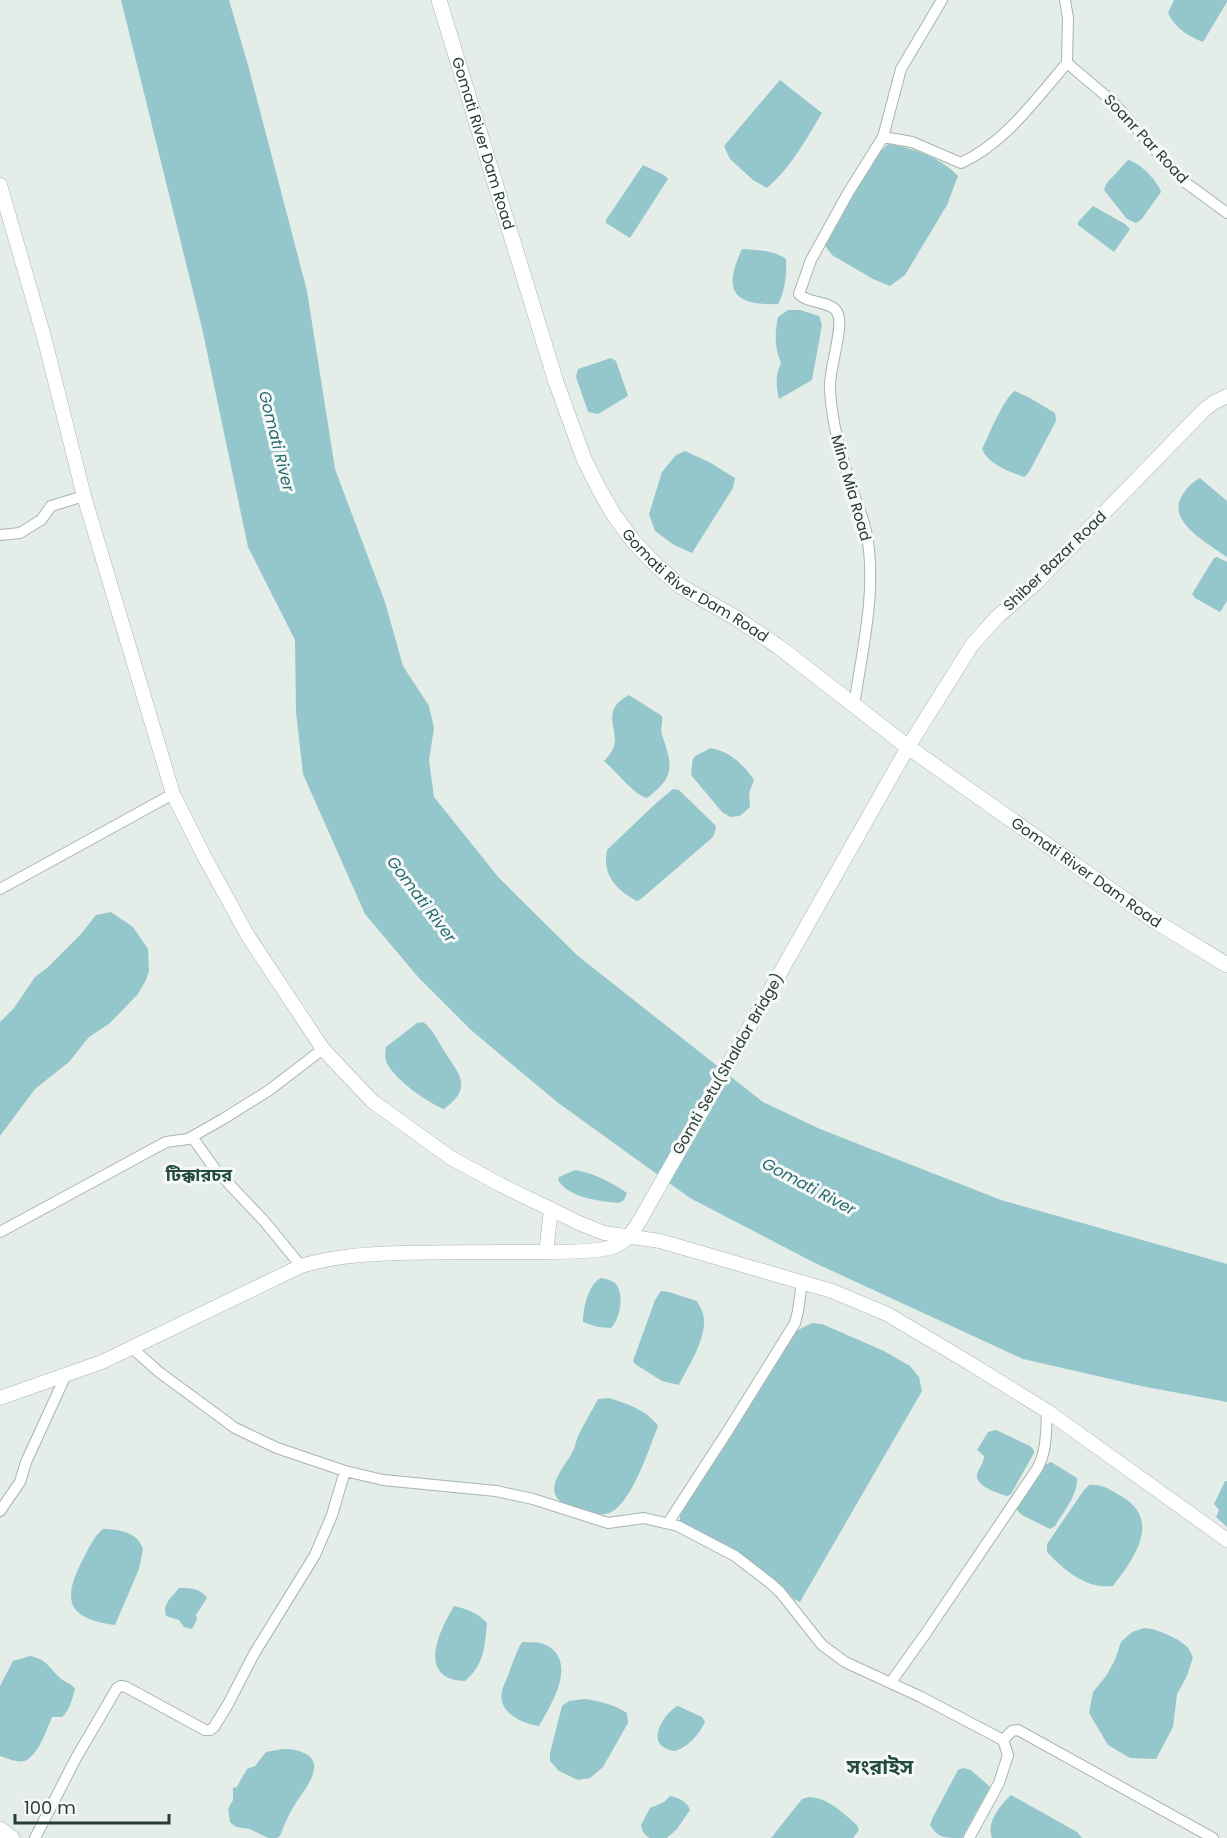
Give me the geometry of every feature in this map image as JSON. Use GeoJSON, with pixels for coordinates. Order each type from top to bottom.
{"type":"FeatureCollection","features":[{"type":"Feature","properties":{"kind":"main road","name":"Gomati River Dam Road"},"geometry":{"type":"LineString","coordinates":[[439,0],[556,382],[584,459],[598,489],[633,541],[680,586],[736,618],[779,647],[908,747],[1155,921],[1227,965]]}},
{"type":"Feature","properties":{"kind":"main road"},"geometry":{"type":"LineString","coordinates":[[0,1829],[12,1838]]}},
{"type":"Feature","properties":{"kind":"street","name":"Mino Mia Road"},"geometry":{"type":"LineString","coordinates":[[854,706],[868,628],[870,565],[866,530],[839,451],[832,416],[829,387],[839,326],[838,314],[834,308],[799,294],[811,260],[883,137],[902,69],[942,0]]}},
{"type":"Feature","properties":{"kind":"street"},"geometry":{"type":"LineString","coordinates":[[883,137],[912,142],[961,163],[980,155],[1011,127],[1067,63],[1068,18],[1065,0]]}},
{"type":"Feature","properties":{"kind":"street","name":"Soanr Par Road"},"geometry":{"type":"LineString","coordinates":[[1067,63],[1112,101],[1182,180],[1227,213]]}},
{"type":"Feature","properties":{"kind":"street"},"geometry":{"type":"LineString","coordinates":[[0,185],[44,337],[84,496],[173,794],[248,936],[323,1049],[372,1101],[411,1130],[451,1158],[551,1209],[604,1233],[660,1241],[841,1294],[887,1314],[1047,1411],[1227,1540]]}},
{"type":"Feature","properties":{"kind":"street","name":"Shiber Bazar Road"},"geometry":{"type":"LineString","coordinates":[[818,907],[908,747],[962,660],[983,631],[1036,583],[1204,410],[1227,396]]}},
{"type":"Feature","properties":{"kind":"street"},"geometry":{"type":"LineString","coordinates":[[0,535],[20,532],[41,520],[51,506],[84,496]]}},
{"type":"Feature","properties":{"kind":"street"},"geometry":{"type":"LineString","coordinates":[[0,889],[173,794]]}},
{"type":"Feature","properties":{"kind":"street","name":"Gomti Setu(Shaldor Bridge)"},"geometry":{"type":"LineString","coordinates":[[630,1236],[818,907]]}},
{"type":"Feature","properties":{"kind":"street"},"geometry":{"type":"LineString","coordinates":[[0,1232],[166,1142],[192,1137],[267,1091],[323,1049]]}},
{"type":"Feature","properties":{"kind":"street"},"geometry":{"type":"LineString","coordinates":[[192,1137],[215,1169],[265,1222],[301,1266]]}},
{"type":"Feature","properties":{"kind":"street"},"geometry":{"type":"LineString","coordinates":[[546,1252],[551,1209]]}},
{"type":"Feature","properties":{"kind":"street"},"geometry":{"type":"LineString","coordinates":[[0,1398],[102,1362],[301,1266],[322,1259],[367,1254],[602,1250],[614,1247],[630,1236]]}},
{"type":"Feature","properties":{"kind":"street"},"geometry":{"type":"LineString","coordinates":[[668,1523],[795,1323],[802,1282]]}},
{"type":"Feature","properties":{"kind":"street"},"geometry":{"type":"LineString","coordinates":[[132,1348],[159,1372],[235,1428],[277,1448],[345,1471],[383,1480],[496,1491],[533,1499],[608,1523],[644,1518],[668,1523],[709,1541],[735,1556],[780,1592],[811,1633],[832,1653],[861,1671],[891,1682],[1003,1740],[1008,1755],[999,1783],[969,1838]]}},
{"type":"Feature","properties":{"kind":"street"},"geometry":{"type":"LineString","coordinates":[[0,1511],[20,1482],[26,1462],[66,1375]]}},
{"type":"Feature","properties":{"kind":"street"},"geometry":{"type":"LineString","coordinates":[[891,1682],[1037,1469],[1044,1449],[1047,1411]]}},
{"type":"Feature","properties":{"kind":"street"},"geometry":{"type":"LineString","coordinates":[[36,1838],[76,1758],[117,1688],[126,1687],[205,1730],[214,1727],[254,1654],[315,1555],[332,1515],[345,1471]]}},
{"type":"Feature","properties":{"kind":"street"},"geometry":{"type":"LineString","coordinates":[[1003,1740],[1012,1731],[1018,1731],[1213,1838]]}},
{"type":"Feature","properties":{"kind":"water","name":"Gomati River"},"geometry":{"type":"Polygon","coordinates":[[[121,0],[229,0],[307,291],[335,469],[385,602],[403,666],[429,706],[434,728],[429,760],[434,797],[499,878],[578,956],[763,1102],[820,1129],[1001,1200],[1227,1264],[1227,1402],[1141,1386],[1023,1359],[815,1263],[690,1198],[557,1102],[471,1030],[418,977],[365,914],[303,774],[296,712],[295,640],[248,547],[202,328],[121,0]]]}},
{"type":"Feature","properties":{"kind":"water"},"geometry":{"type":"Polygon","coordinates":[[[1174,0],[1227,0],[1227,2],[1203,42],[1182,31],[1174,23],[1168,13],[1174,0]]]}},
{"type":"Feature","properties":{"kind":"water"},"geometry":{"type":"Polygon","coordinates":[[[780,80],[822,113],[791,162],[767,188],[753,180],[730,159],[724,146],[780,80]]]}},
{"type":"Feature","properties":{"kind":"water"},"geometry":{"type":"Polygon","coordinates":[[[888,144],[926,154],[958,176],[947,205],[905,275],[890,286],[873,279],[832,255],[823,243],[876,156],[888,144]]]}},
{"type":"Feature","properties":{"kind":"water"},"geometry":{"type":"Polygon","coordinates":[[[1128,160],[1148,173],[1161,192],[1141,220],[1136,223],[1127,219],[1104,190],[1106,184],[1128,160]]]}},
{"type":"Feature","properties":{"kind":"water"},"geometry":{"type":"Polygon","coordinates":[[[643,165],[668,179],[630,238],[606,223],[606,220],[643,165]]]}},
{"type":"Feature","properties":{"kind":"water"},"geometry":{"type":"Polygon","coordinates":[[[1093,206],[1130,229],[1114,252],[1078,225],[1078,222],[1093,206]]]}},
{"type":"Feature","properties":{"kind":"water"},"geometry":{"type":"Polygon","coordinates":[[[742,249],[771,252],[786,259],[785,282],[778,304],[750,302],[736,293],[733,275],[742,249]]]}},
{"type":"Feature","properties":{"kind":"water"},"geometry":{"type":"Polygon","coordinates":[[[788,310],[800,310],[819,316],[822,325],[812,380],[779,399],[777,381],[781,363],[776,346],[776,329],[778,317],[788,310]]]}},
{"type":"Feature","properties":{"kind":"water"},"geometry":{"type":"Polygon","coordinates":[[[611,358],[616,361],[628,396],[598,414],[588,412],[576,377],[578,369],[611,358]]]}},
{"type":"Feature","properties":{"kind":"water"},"geometry":{"type":"Polygon","coordinates":[[[1015,391],[1055,413],[1056,421],[1029,472],[1024,477],[994,463],[982,449],[1001,409],[1015,391]]]}},
{"type":"Feature","properties":{"kind":"water"},"geometry":{"type":"Polygon","coordinates":[[[685,451],[735,478],[733,488],[692,553],[674,545],[655,531],[649,514],[662,472],[676,455],[685,451]]]}},
{"type":"Feature","properties":{"kind":"water"},"geometry":{"type":"Polygon","coordinates":[[[1200,478],[1227,501],[1227,557],[1191,531],[1179,513],[1179,504],[1183,494],[1200,478]]]}},
{"type":"Feature","properties":{"kind":"water"},"geometry":{"type":"Polygon","coordinates":[[[1217,557],[1227,562],[1227,601],[1220,612],[1192,594],[1214,558],[1217,557]]]}},
{"type":"Feature","properties":{"kind":"water"},"geometry":{"type":"Polygon","coordinates":[[[629,695],[662,716],[661,733],[668,755],[669,770],[663,784],[647,798],[631,788],[604,761],[615,743],[612,719],[614,710],[619,702],[629,695]]]}},
{"type":"Feature","properties":{"kind":"water"},"geometry":{"type":"Polygon","coordinates":[[[710,748],[724,752],[736,760],[754,780],[749,793],[750,807],[740,816],[730,817],[722,812],[691,775],[693,759],[710,748]]]}},
{"type":"Feature","properties":{"kind":"water"},"geometry":{"type":"Polygon","coordinates":[[[673,789],[679,790],[716,828],[713,837],[637,901],[612,881],[607,867],[607,850],[673,789]]]}},
{"type":"Feature","properties":{"kind":"water"},"geometry":{"type":"Polygon","coordinates":[[[111,912],[133,927],[148,949],[149,971],[146,980],[138,994],[110,1023],[89,1037],[69,1062],[35,1089],[0,1136],[0,1022],[14,1008],[35,977],[81,934],[96,915],[111,912]]]}},
{"type":"Feature","properties":{"kind":"water"},"geometry":{"type":"Polygon","coordinates":[[[423,1022],[430,1028],[461,1080],[459,1093],[444,1109],[411,1089],[395,1075],[386,1061],[386,1047],[417,1023],[423,1022]]]}},
{"type":"Feature","properties":{"kind":"water"},"geometry":{"type":"Polygon","coordinates":[[[575,1170],[615,1185],[627,1193],[624,1200],[619,1203],[603,1201],[585,1198],[569,1191],[558,1180],[559,1177],[575,1170]]]}},
{"type":"Feature","properties":{"kind":"water"},"geometry":{"type":"Polygon","coordinates":[[[601,1278],[615,1283],[620,1293],[619,1313],[611,1328],[583,1322],[585,1304],[590,1291],[596,1281],[601,1278]]]}},
{"type":"Feature","properties":{"kind":"water"},"geometry":{"type":"Polygon","coordinates":[[[661,1291],[697,1301],[703,1314],[703,1331],[700,1341],[679,1385],[662,1381],[633,1361],[655,1300],[661,1291]]]}},
{"type":"Feature","properties":{"kind":"water"},"geometry":{"type":"Polygon","coordinates":[[[812,1323],[822,1324],[884,1351],[910,1366],[919,1377],[922,1391],[800,1602],[738,1553],[680,1523],[680,1513],[796,1331],[812,1323]]]}},
{"type":"Feature","properties":{"kind":"water"},"geometry":{"type":"Polygon","coordinates":[[[610,1398],[642,1412],[658,1426],[639,1474],[625,1499],[609,1513],[591,1513],[560,1502],[554,1490],[558,1475],[573,1451],[578,1436],[598,1399],[610,1398]]]}},
{"type":"Feature","properties":{"kind":"water"},"geometry":{"type":"Polygon","coordinates":[[[996,1430],[1034,1450],[1011,1494],[1007,1496],[988,1489],[977,1479],[984,1456],[977,1450],[988,1432],[996,1430]]]}},
{"type":"Feature","properties":{"kind":"water"},"geometry":{"type":"Polygon","coordinates":[[[1051,1462],[1077,1478],[1077,1484],[1070,1503],[1055,1526],[1050,1529],[1022,1515],[1017,1510],[1019,1503],[1043,1466],[1051,1462]]]}},
{"type":"Feature","properties":{"kind":"water"},"geometry":{"type":"Polygon","coordinates":[[[1227,1481],[1227,1527],[1216,1517],[1219,1510],[1214,1504],[1227,1481]]]}},
{"type":"Feature","properties":{"kind":"water"},"geometry":{"type":"Polygon","coordinates":[[[1089,1485],[1101,1486],[1115,1493],[1132,1504],[1140,1515],[1141,1539],[1129,1563],[1113,1586],[1085,1582],[1061,1566],[1047,1552],[1047,1544],[1089,1485]]]}},
{"type":"Feature","properties":{"kind":"water"},"geometry":{"type":"Polygon","coordinates":[[[103,1529],[131,1534],[139,1540],[143,1549],[139,1569],[115,1625],[87,1618],[73,1606],[71,1598],[72,1587],[82,1561],[103,1529]]]}},
{"type":"Feature","properties":{"kind":"water"},"geometry":{"type":"Polygon","coordinates":[[[179,1588],[198,1590],[207,1598],[196,1615],[197,1619],[192,1629],[184,1627],[179,1620],[166,1616],[165,1608],[179,1588]]]}},
{"type":"Feature","properties":{"kind":"water"},"geometry":{"type":"Polygon","coordinates":[[[454,1606],[472,1612],[487,1623],[480,1662],[465,1681],[450,1678],[440,1672],[436,1663],[438,1640],[454,1606]]]}},
{"type":"Feature","properties":{"kind":"water"},"geometry":{"type":"Polygon","coordinates":[[[1144,1628],[1161,1632],[1180,1641],[1189,1649],[1193,1657],[1187,1676],[1177,1694],[1173,1727],[1156,1759],[1130,1758],[1108,1745],[1089,1713],[1093,1692],[1115,1660],[1121,1642],[1132,1632],[1144,1628]]]}},
{"type":"Feature","properties":{"kind":"water"},"geometry":{"type":"Polygon","coordinates":[[[522,1642],[546,1645],[555,1652],[560,1661],[559,1683],[539,1726],[525,1723],[512,1716],[503,1705],[501,1698],[503,1686],[522,1642]]]}},
{"type":"Feature","properties":{"kind":"water"},"geometry":{"type":"Polygon","coordinates":[[[30,1656],[42,1660],[75,1689],[67,1711],[62,1717],[52,1717],[33,1755],[24,1761],[18,1761],[0,1756],[0,1686],[13,1661],[30,1656]]]}},
{"type":"Feature","properties":{"kind":"water"},"geometry":{"type":"Polygon","coordinates":[[[584,1699],[606,1703],[622,1710],[627,1713],[628,1723],[603,1767],[590,1778],[578,1780],[559,1771],[550,1761],[550,1753],[562,1706],[569,1701],[584,1699]]]}},
{"type":"Feature","properties":{"kind":"water"},"geometry":{"type":"Polygon","coordinates":[[[678,1706],[702,1717],[705,1722],[692,1740],[684,1747],[674,1751],[662,1746],[658,1740],[658,1731],[670,1711],[678,1706]]]}},
{"type":"Feature","properties":{"kind":"water"},"geometry":{"type":"Polygon","coordinates":[[[283,1749],[306,1754],[312,1759],[314,1772],[290,1813],[280,1836],[268,1838],[250,1829],[236,1827],[230,1822],[228,1809],[233,1800],[233,1787],[236,1788],[247,1769],[255,1766],[266,1752],[283,1749]]]}},
{"type":"Feature","properties":{"kind":"water"},"geometry":{"type":"Polygon","coordinates":[[[963,1768],[971,1770],[990,1787],[962,1838],[942,1836],[936,1833],[930,1825],[958,1770],[963,1768]]]}},
{"type":"Feature","properties":{"kind":"water"},"geometry":{"type":"Polygon","coordinates":[[[1011,1795],[1077,1832],[1082,1838],[992,1838],[992,1820],[1011,1795]]]}},
{"type":"Feature","properties":{"kind":"water"},"geometry":{"type":"Polygon","coordinates":[[[670,1796],[682,1800],[690,1810],[677,1829],[667,1838],[649,1838],[643,1832],[641,1825],[650,1808],[664,1802],[670,1796]]]}},
{"type":"Feature","properties":{"kind":"water"},"geometry":{"type":"Polygon","coordinates":[[[809,1797],[829,1803],[857,1825],[859,1830],[853,1838],[771,1838],[802,1799],[809,1797]]]}},
{"type":"Feature","properties":{"kind":"district","name":"টিক্কারচর"},"geometry":{"type":"Point","coordinates":[199,1175]}},
{"type":"Feature","properties":{"kind":"district","name":"সংরাইস"},"geometry":{"type":"Point","coordinates":[880,1767]}}]}
